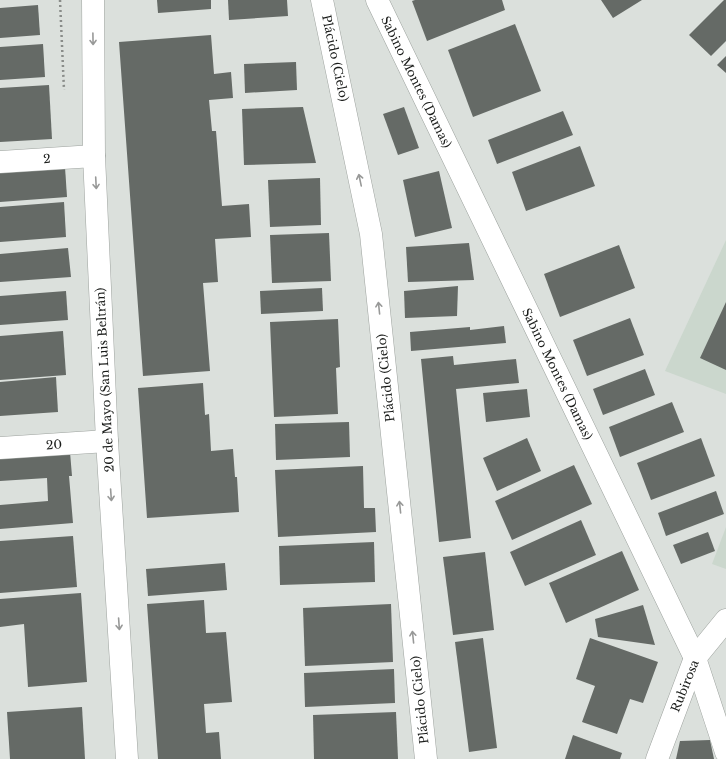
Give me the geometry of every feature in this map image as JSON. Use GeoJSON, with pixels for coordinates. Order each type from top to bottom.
{"type":"FeatureCollection","features":[{"type":"Feature","properties":{"kind":"street","name":"20 de Mayo (San Luis Beltrán)"},"geometry":{"type":"LineString","coordinates":[[93,0],[94,156],[107,441],[127,759]]}},
{"type":"Feature","properties":{"kind":"street","name":"Plácido (Cielo)"},"geometry":{"type":"LineString","coordinates":[[322,0],[371,234],[426,759]]}},
{"type":"Feature","properties":{"kind":"street","name":"Sabino Montes (Damas)"},"geometry":{"type":"LineString","coordinates":[[377,0],[695,658],[726,752]]}},
{"type":"Feature","properties":{"kind":"street","name":"2"},"geometry":{"type":"LineString","coordinates":[[0,162],[94,156]]}},
{"type":"Feature","properties":{"kind":"street","name":"20"},"geometry":{"type":"LineString","coordinates":[[0,448],[107,441]]}},
{"type":"Feature","properties":{"kind":"street","name":"Rubirosa"},"geometry":{"type":"LineString","coordinates":[[657,759],[695,658],[726,620]]}},
{"type":"Feature","properties":{"kind":"shaded area"},"geometry":{"type":"Polygon","coordinates":[[[726,240],[726,394],[665,371],[726,240]]]}},
{"type":"Feature","properties":{"kind":"shaded area"},"geometry":{"type":"Polygon","coordinates":[[[726,527],[726,569],[712,564],[726,527]]]}},
{"type":"Feature","properties":{"kind":"building"},"geometry":{"type":"Polygon","coordinates":[[[157,0],[211,0],[211,9],[158,13],[157,0]]]}},
{"type":"Feature","properties":{"kind":"building"},"geometry":{"type":"Polygon","coordinates":[[[228,0],[287,0],[288,16],[229,20],[228,0]]]}},
{"type":"Feature","properties":{"kind":"building"},"geometry":{"type":"Polygon","coordinates":[[[502,0],[505,10],[427,41],[412,1],[502,0]]]}},
{"type":"Feature","properties":{"kind":"building"},"geometry":{"type":"Polygon","coordinates":[[[601,0],[642,0],[613,18],[601,0]]]}},
{"type":"Feature","properties":{"kind":"building"},"geometry":{"type":"Polygon","coordinates":[[[724,0],[726,0],[726,41],[711,56],[689,35],[724,0]]]}},
{"type":"Feature","properties":{"kind":"building"},"geometry":{"type":"Polygon","coordinates":[[[38,5],[40,35],[0,38],[0,8],[38,5]]]}},
{"type":"Feature","properties":{"kind":"building"},"geometry":{"type":"Polygon","coordinates":[[[515,24],[541,91],[473,117],[448,50],[515,24]]]}},
{"type":"Feature","properties":{"kind":"building"},"geometry":{"type":"Polygon","coordinates":[[[211,35],[214,74],[231,72],[233,98],[209,100],[212,131],[216,131],[222,206],[249,204],[251,237],[215,239],[218,282],[203,283],[210,371],[143,376],[119,42],[211,35]]]}},
{"type":"Feature","properties":{"kind":"building"},"geometry":{"type":"Polygon","coordinates":[[[43,44],[45,77],[0,80],[0,47],[43,44]]]}},
{"type":"Feature","properties":{"kind":"building"},"geometry":{"type":"Polygon","coordinates":[[[726,56],[726,73],[717,65],[726,56]]]}},
{"type":"Feature","properties":{"kind":"building"},"geometry":{"type":"Polygon","coordinates":[[[296,62],[297,90],[245,93],[244,64],[296,62]]]}},
{"type":"Feature","properties":{"kind":"building"},"geometry":{"type":"Polygon","coordinates":[[[49,85],[52,139],[0,142],[0,88],[49,85]]]}},
{"type":"Feature","properties":{"kind":"building"},"geometry":{"type":"Polygon","coordinates":[[[303,107],[316,163],[244,165],[242,109],[303,107]]]}},
{"type":"Feature","properties":{"kind":"building"},"geometry":{"type":"Polygon","coordinates":[[[404,107],[419,148],[398,155],[383,114],[404,107]]]}},
{"type":"Feature","properties":{"kind":"building"},"geometry":{"type":"Polygon","coordinates":[[[563,111],[573,135],[497,164],[488,140],[563,111]]]}},
{"type":"Feature","properties":{"kind":"building"},"geometry":{"type":"Polygon","coordinates":[[[580,146],[595,186],[526,211],[512,172],[580,146]]]}},
{"type":"Feature","properties":{"kind":"building"},"geometry":{"type":"Polygon","coordinates":[[[65,167],[67,197],[0,202],[0,172],[65,167]]]}},
{"type":"Feature","properties":{"kind":"building"},"geometry":{"type":"Polygon","coordinates":[[[439,171],[452,228],[415,237],[403,180],[439,171]]]}},
{"type":"Feature","properties":{"kind":"building"},"geometry":{"type":"Polygon","coordinates":[[[320,178],[321,225],[270,227],[268,180],[320,178]]]}},
{"type":"Feature","properties":{"kind":"building"},"geometry":{"type":"Polygon","coordinates":[[[64,202],[66,237],[0,242],[0,207],[64,202]]]}},
{"type":"Feature","properties":{"kind":"building"},"geometry":{"type":"Polygon","coordinates":[[[329,233],[331,281],[272,283],[270,235],[329,233]]]}},
{"type":"Feature","properties":{"kind":"building"},"geometry":{"type":"Polygon","coordinates":[[[469,243],[474,280],[408,282],[406,247],[469,243]]]}},
{"type":"Feature","properties":{"kind":"building"},"geometry":{"type":"Polygon","coordinates":[[[619,245],[635,288],[560,317],[544,274],[619,245]]]}},
{"type":"Feature","properties":{"kind":"building"},"geometry":{"type":"Polygon","coordinates":[[[68,248],[71,277],[0,282],[0,254],[68,248]]]}},
{"type":"Feature","properties":{"kind":"building"},"geometry":{"type":"Polygon","coordinates":[[[458,286],[457,316],[405,318],[404,291],[458,286]]]}},
{"type":"Feature","properties":{"kind":"building"},"geometry":{"type":"Polygon","coordinates":[[[322,288],[323,311],[261,314],[260,291],[322,288]]]}},
{"type":"Feature","properties":{"kind":"building"},"geometry":{"type":"Polygon","coordinates":[[[66,291],[68,320],[0,325],[0,296],[66,291]]]}},
{"type":"Feature","properties":{"kind":"building"},"geometry":{"type":"Polygon","coordinates":[[[726,302],[726,370],[700,358],[726,302]]]}},
{"type":"Feature","properties":{"kind":"building"},"geometry":{"type":"Polygon","coordinates":[[[630,318],[644,355],[587,376],[573,340],[630,318]]]}},
{"type":"Feature","properties":{"kind":"building"},"geometry":{"type":"Polygon","coordinates":[[[338,319],[340,367],[336,368],[338,414],[274,417],[270,322],[338,319]]]}},
{"type":"Feature","properties":{"kind":"building"},"geometry":{"type":"Polygon","coordinates":[[[504,326],[506,343],[411,351],[410,332],[470,327],[470,330],[504,326]]]}},
{"type":"Feature","properties":{"kind":"building"},"geometry":{"type":"Polygon","coordinates":[[[63,331],[66,375],[0,380],[0,336],[63,331]]]}},
{"type":"Feature","properties":{"kind":"building"},"geometry":{"type":"Polygon","coordinates":[[[453,356],[454,365],[516,359],[519,383],[456,389],[471,538],[439,542],[421,359],[453,356]]]}},
{"type":"Feature","properties":{"kind":"building"},"geometry":{"type":"Polygon","coordinates":[[[645,369],[655,395],[603,415],[593,389],[645,369]]]}},
{"type":"Feature","properties":{"kind":"building"},"geometry":{"type":"Polygon","coordinates":[[[56,377],[58,412],[0,416],[0,382],[56,377]]]}},
{"type":"Feature","properties":{"kind":"building"},"geometry":{"type":"Polygon","coordinates":[[[203,383],[205,415],[209,414],[211,451],[233,449],[235,477],[237,477],[239,512],[147,518],[138,388],[203,383]]]}},
{"type":"Feature","properties":{"kind":"building"},"geometry":{"type":"Polygon","coordinates":[[[527,389],[530,417],[486,422],[483,393],[527,389]]]}},
{"type":"Feature","properties":{"kind":"building"},"geometry":{"type":"Polygon","coordinates":[[[672,402],[684,432],[620,457],[609,427],[672,402]]]}},
{"type":"Feature","properties":{"kind":"building"},"geometry":{"type":"Polygon","coordinates":[[[349,422],[350,457],[276,460],[275,424],[349,422]]]}},
{"type":"Feature","properties":{"kind":"building"},"geometry":{"type":"Polygon","coordinates":[[[527,438],[541,471],[497,491],[483,458],[527,438]]]}},
{"type":"Feature","properties":{"kind":"building"},"geometry":{"type":"Polygon","coordinates":[[[701,438],[715,476],[651,500],[637,463],[701,438]]]}},
{"type":"Feature","properties":{"kind":"building"},"geometry":{"type":"Polygon","coordinates":[[[70,452],[72,476],[69,476],[73,523],[0,529],[0,505],[48,501],[47,478],[0,481],[0,457],[70,452]]]}},
{"type":"Feature","properties":{"kind":"building"},"geometry":{"type":"Polygon","coordinates":[[[574,465],[592,504],[512,540],[495,501],[574,465]]]}},
{"type":"Feature","properties":{"kind":"building"},"geometry":{"type":"Polygon","coordinates":[[[363,466],[364,508],[375,508],[376,532],[278,537],[275,470],[363,466]]]}},
{"type":"Feature","properties":{"kind":"building"},"geometry":{"type":"Polygon","coordinates":[[[716,491],[724,514],[666,536],[658,513],[716,491]]]}},
{"type":"Feature","properties":{"kind":"building"},"geometry":{"type":"Polygon","coordinates":[[[581,520],[596,555],[525,586],[510,552],[581,520]]]}},
{"type":"Feature","properties":{"kind":"building"},"geometry":{"type":"Polygon","coordinates":[[[708,532],[715,551],[681,564],[673,545],[708,532]]]}},
{"type":"Feature","properties":{"kind":"building"},"geometry":{"type":"Polygon","coordinates":[[[73,536],[77,587],[0,593],[0,541],[73,536]]]}},
{"type":"Feature","properties":{"kind":"building"},"geometry":{"type":"Polygon","coordinates":[[[374,542],[375,582],[280,585],[279,546],[374,542]]]}},
{"type":"Feature","properties":{"kind":"building"},"geometry":{"type":"Polygon","coordinates":[[[622,551],[639,590],[566,623],[549,583],[622,551]]]}},
{"type":"Feature","properties":{"kind":"building"},"geometry":{"type":"Polygon","coordinates":[[[485,552],[494,630],[453,635],[443,557],[485,552]]]}},
{"type":"Feature","properties":{"kind":"building"},"geometry":{"type":"Polygon","coordinates":[[[225,563],[227,590],[148,596],[146,569],[225,563]]]}},
{"type":"Feature","properties":{"kind":"building"},"geometry":{"type":"Polygon","coordinates":[[[81,593],[87,682],[28,687],[24,624],[0,627],[0,599],[81,593]]]}},
{"type":"Feature","properties":{"kind":"building"},"geometry":{"type":"Polygon","coordinates":[[[204,600],[206,633],[226,632],[232,702],[204,704],[206,733],[219,732],[221,759],[158,759],[147,604],[204,600]]]}},
{"type":"Feature","properties":{"kind":"building"},"geometry":{"type":"Polygon","coordinates":[[[391,604],[393,662],[305,666],[303,608],[391,604]]]}},
{"type":"Feature","properties":{"kind":"building"},"geometry":{"type":"Polygon","coordinates":[[[643,605],[655,645],[598,637],[595,619],[643,605]]]}},
{"type":"Feature","properties":{"kind":"building"},"geometry":{"type":"Polygon","coordinates":[[[483,638],[497,748],[469,752],[455,642],[483,638]]]}},
{"type":"Feature","properties":{"kind":"building"},"geometry":{"type":"Polygon","coordinates":[[[590,638],[658,662],[643,703],[630,699],[617,734],[582,722],[595,686],[576,679],[590,638]]]}},
{"type":"Feature","properties":{"kind":"building"},"geometry":{"type":"Polygon","coordinates":[[[394,669],[395,703],[305,707],[304,673],[394,669]]]}},
{"type":"Feature","properties":{"kind":"building"},"geometry":{"type":"Polygon","coordinates":[[[82,707],[85,759],[10,759],[7,712],[82,707]]]}},
{"type":"Feature","properties":{"kind":"building"},"geometry":{"type":"Polygon","coordinates":[[[396,712],[398,759],[314,759],[313,715],[396,712]]]}},
{"type":"Feature","properties":{"kind":"building"},"geometry":{"type":"Polygon","coordinates":[[[573,735],[622,753],[620,759],[565,759],[573,735]]]}},
{"type":"Feature","properties":{"kind":"building"},"geometry":{"type":"Polygon","coordinates":[[[710,740],[714,759],[676,759],[680,741],[710,740]]]}}]}
